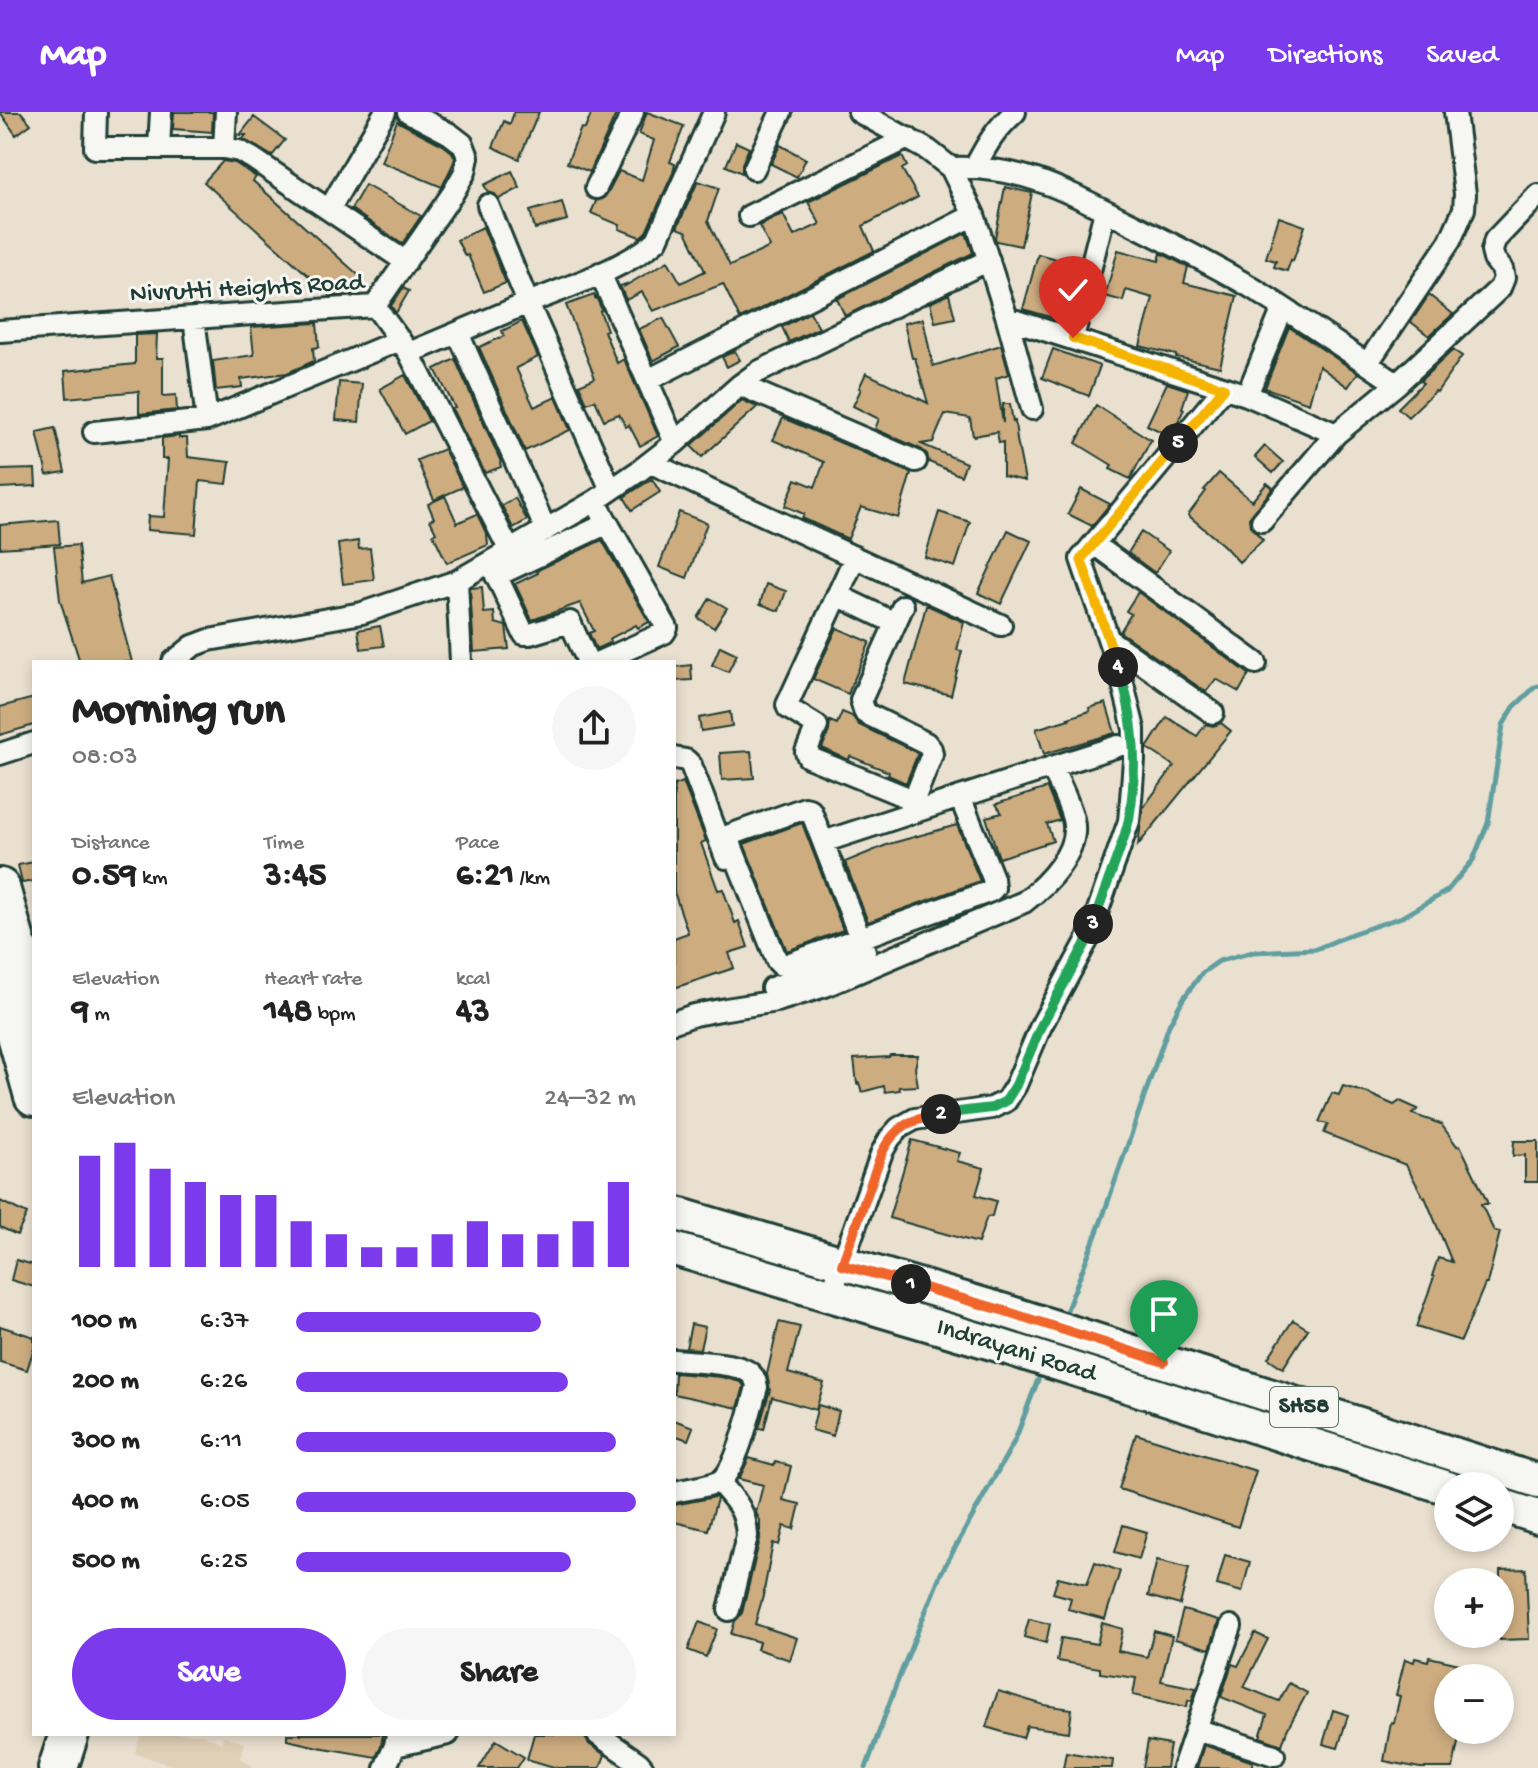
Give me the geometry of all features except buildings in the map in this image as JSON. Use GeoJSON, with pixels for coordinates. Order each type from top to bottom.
{"type":"FeatureCollection","features":[{"type":"Feature","properties":{"kind":"highway"},"geometry":{"type":"LineString","coordinates":[[0,888],[20,1037]]}},
{"type":"Feature","properties":{"kind":"highway"},"geometry":{"type":"LineString","coordinates":[[0,975],[32,1088]]}},
{"type":"Feature","properties":{"kind":"main road","name":"Indrayani Road"},"geometry":{"type":"LineString","coordinates":[[676,1214],[1059,1329],[1538,1481]]}},
{"type":"Feature","properties":{"kind":"main road","name":"Indrayani Road"},"geometry":{"type":"LineString","coordinates":[[676,1250],[1048,1361],[1434,1484]]}},
{"type":"Feature","properties":{"kind":"main road"},"geometry":{"type":"LineString","coordinates":[[1514,1509],[1538,1517]]}},
{"type":"Feature","properties":{"kind":"street"},"geometry":{"type":"LineString","coordinates":[[96,112],[95,148],[224,148],[239,151],[406,262]]}},
{"type":"Feature","properties":{"kind":"street"},"geometry":{"type":"LineString","coordinates":[[159,147],[161,112]]}},
{"type":"Feature","properties":{"kind":"street"},"geometry":{"type":"LineString","coordinates":[[224,148],[226,112]]}},
{"type":"Feature","properties":{"kind":"street"},"geometry":{"type":"LineString","coordinates":[[329,210],[385,112]]}},
{"type":"Feature","properties":{"kind":"street"},"geometry":{"type":"LineString","coordinates":[[375,306],[453,193],[465,172],[468,157],[463,144],[450,134],[408,112]]}},
{"type":"Feature","properties":{"kind":"street"},"geometry":{"type":"LineString","coordinates":[[596,188],[633,112]]}},
{"type":"Feature","properties":{"kind":"street"},"geometry":{"type":"LineString","coordinates":[[94,432],[207,420],[405,347],[458,333],[600,273],[648,249],[657,240],[714,112]]}},
{"type":"Feature","properties":{"kind":"street"},"geometry":{"type":"LineString","coordinates":[[754,169],[781,112]]}},
{"type":"Feature","properties":{"kind":"street"},"geometry":{"type":"LineString","coordinates":[[859,112],[928,150],[951,168],[974,215],[1032,409]]}},
{"type":"Feature","properties":{"kind":"street"},"geometry":{"type":"LineString","coordinates":[[975,167],[988,141],[1015,112]]}},
{"type":"Feature","properties":{"kind":"street"},"geometry":{"type":"LineString","coordinates":[[1367,364],[1450,241],[1464,209],[1455,112]]}},
{"type":"Feature","properties":{"kind":"street"},"geometry":{"type":"LineString","coordinates":[[749,216],[908,138]]}},
{"type":"Feature","properties":{"kind":"street"},"geometry":{"type":"LineString","coordinates":[[951,168],[975,167],[1011,172],[1041,181],[1105,211],[1187,251],[1283,308],[1397,384]]}},
{"type":"Feature","properties":{"kind":"street"},"geometry":{"type":"LineString","coordinates":[[1262,521],[1336,434],[1397,384],[1500,288],[1504,278],[1492,251],[1495,240],[1538,195]]}},
{"type":"Feature","properties":{"kind":"street"},"geometry":{"type":"LineString","coordinates":[[488,205],[603,496],[608,523],[667,629],[603,660]]}},
{"type":"Feature","properties":{"kind":"street"},"geometry":{"type":"LineString","coordinates":[[1073,338],[1105,211]]}},
{"type":"Feature","properties":{"kind":"street"},"geometry":{"type":"LineString","coordinates":[[648,380],[974,215]]}},
{"type":"Feature","properties":{"kind":"street"},"geometry":{"type":"LineString","coordinates":[[493,569],[510,551],[603,496],[651,463],[758,372],[989,260]]}},
{"type":"Feature","properties":{"kind":"street"},"geometry":{"type":"LineString","coordinates":[[600,273],[675,443]]}},
{"type":"Feature","properties":{"kind":"street","name":"Nivrutti Heights Road"},"geometry":{"type":"LineString","coordinates":[[0,331],[375,306],[405,347],[510,551]]}},
{"type":"Feature","properties":{"kind":"street"},"geometry":{"type":"LineString","coordinates":[[1247,395],[1283,308]]}},
{"type":"Feature","properties":{"kind":"street"},"geometry":{"type":"LineString","coordinates":[[194,318],[207,420]]}},
{"type":"Feature","properties":{"kind":"street"},"geometry":{"type":"LineString","coordinates":[[1007,318],[1247,395],[1336,434]]}},
{"type":"Feature","properties":{"kind":"street"},"geometry":{"type":"LineString","coordinates":[[458,333],[546,530]]}},
{"type":"Feature","properties":{"kind":"street"},"geometry":{"type":"LineString","coordinates":[[740,385],[916,461]]}},
{"type":"Feature","properties":{"kind":"street"},"geometry":{"type":"LineString","coordinates":[[830,1297],[882,1152],[890,1138],[899,1128],[915,1119],[992,1108],[1006,1101],[1041,1026],[1088,939],[1129,821],[1134,729],[1129,703],[1081,559],[1224,388]]}},
{"type":"Feature","properties":{"kind":"street"},"geometry":{"type":"LineString","coordinates":[[651,463],[1001,625]]}},
{"type":"Feature","properties":{"kind":"street"},"geometry":{"type":"LineString","coordinates":[[176,660],[193,646],[209,640],[362,613],[493,569],[608,523]]}},
{"type":"Feature","properties":{"kind":"street"},"geometry":{"type":"LineString","coordinates":[[1094,544],[1256,663]]}},
{"type":"Feature","properties":{"kind":"street"},"geometry":{"type":"LineString","coordinates":[[837,595],[899,614],[862,695],[861,705],[865,713],[926,743],[931,749],[932,754],[915,797],[911,799],[808,757],[806,752],[817,726],[787,705],[837,595],[855,557]]}},
{"type":"Feature","properties":{"kind":"street"},"geometry":{"type":"LineString","coordinates":[[493,569],[524,634],[570,622],[587,660]]}},
{"type":"Feature","properties":{"kind":"street"},"geometry":{"type":"LineString","coordinates":[[457,581],[461,660]]}},
{"type":"Feature","properties":{"kind":"street"},"geometry":{"type":"LineString","coordinates":[[1109,640],[1213,713]]}},
{"type":"Feature","properties":{"kind":"street"},"geometry":{"type":"LineString","coordinates":[[0,754],[32,744]]}},
{"type":"Feature","properties":{"kind":"street"},"geometry":{"type":"LineString","coordinates":[[823,842],[1118,746]]}},
{"type":"Feature","properties":{"kind":"street"},"geometry":{"type":"LineString","coordinates":[[676,758],[686,760],[695,773],[774,995]]}},
{"type":"Feature","properties":{"kind":"street"},"geometry":{"type":"LineString","coordinates":[[676,1021],[774,995],[825,986],[1024,902],[1058,870],[1074,833],[1074,821],[1052,767]]}},
{"type":"Feature","properties":{"kind":"street"},"geometry":{"type":"LineString","coordinates":[[774,995],[862,956],[865,951],[860,938],[823,842],[811,811],[806,808],[732,833],[729,837],[779,963],[785,965],[860,938],[991,891],[994,888],[993,878],[960,797]]}},
{"type":"Feature","properties":{"kind":"street"},"geometry":{"type":"LineString","coordinates":[[676,1360],[737,1367],[749,1372],[756,1379],[757,1387],[728,1475],[719,1482],[676,1492]]}},
{"type":"Feature","properties":{"kind":"street"},"geometry":{"type":"LineString","coordinates":[[719,1482],[744,1514],[747,1536],[729,1610]]}},
{"type":"Feature","properties":{"kind":"street"},"geometry":{"type":"LineString","coordinates":[[1183,1768],[1231,1626]]}},
{"type":"Feature","properties":{"kind":"street"},"geometry":{"type":"LineString","coordinates":[[1196,1729],[1274,1755]]}},
{"type":"Feature","properties":{"kind":"street"},"geometry":{"type":"LineString","coordinates":[[385,1768],[396,1740],[431,1736]]}},
{"type":"Feature","properties":{"kind":"street"},"geometry":{"type":"LineString","coordinates":[[600,1736],[643,1768]]}},
{"type":"Feature","properties":{"kind":"shaded area"},"geometry":{"type":"Polygon","coordinates":[[[140,1736],[205,1736],[221,1743],[224,1736],[245,1743],[240,1758],[252,1765],[251,1768],[180,1768],[135,1753],[140,1736]]]}},
{"type":"Feature","properties":{"kind":"waterway"},"geometry":{"type":"LineString","coordinates":[[1063,1320],[1102,1219],[1169,1025],[1202,973],[1219,961],[1253,952],[1316,949],[1402,917],[1447,891],[1473,860],[1488,823],[1503,725],[1514,707],[1538,686]]}},
{"type":"Feature","properties":{"kind":"waterway"},"geometry":{"type":"LineString","coordinates":[[866,1768],[941,1573],[1015,1440],[1042,1369]]}},
{"type":"Feature","properties":{"kind":"route"},"geometry":{"type":"LineString","coordinates":[[1073,338],[1224,388],[1081,559],[1121,676],[1134,729],[1129,821],[1088,939],[1041,1026],[1006,1101],[992,1108],[915,1119],[899,1128],[882,1152],[842,1265],[1005,1311],[1164,1362]]}}]}
